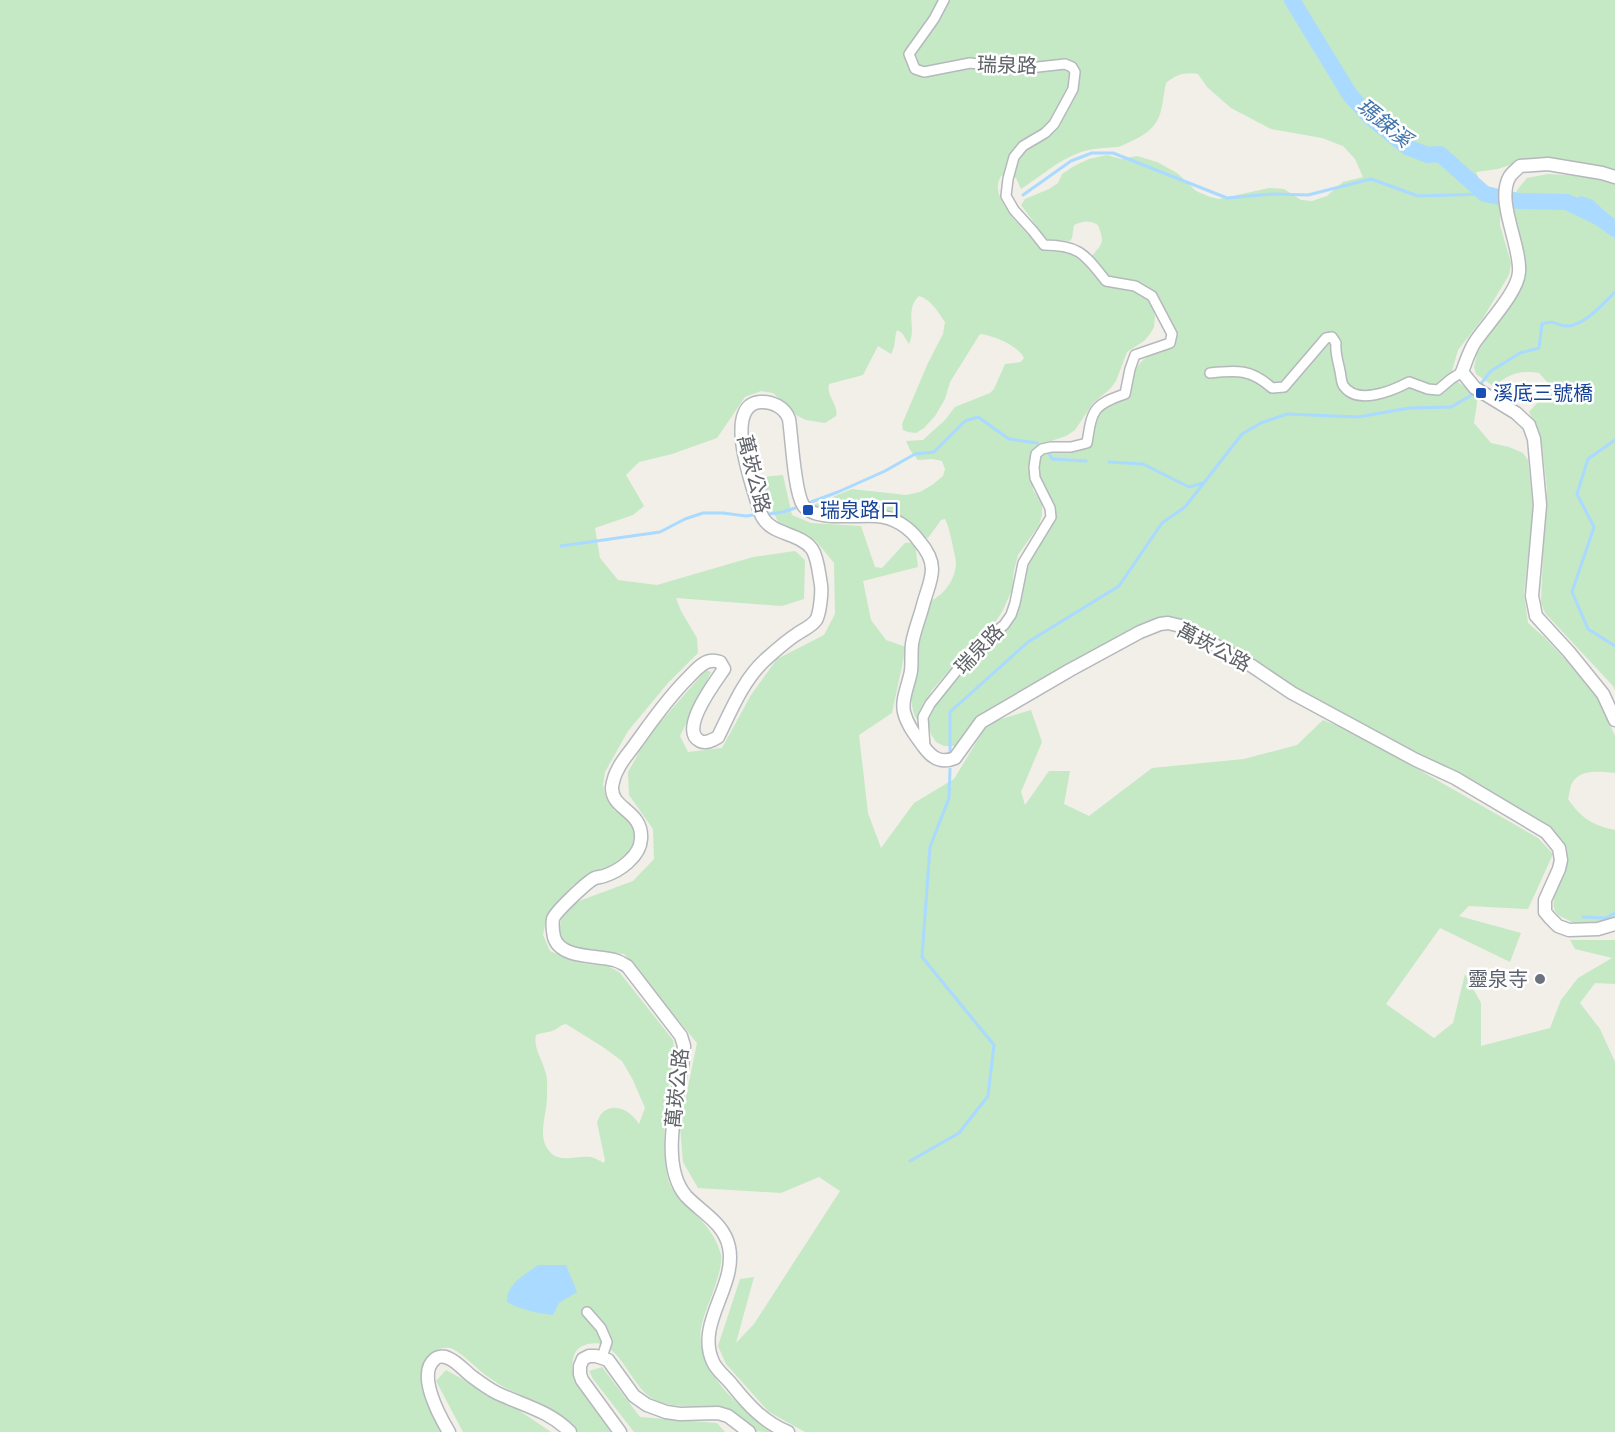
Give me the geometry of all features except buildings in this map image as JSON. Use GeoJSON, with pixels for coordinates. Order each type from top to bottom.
{"type":"FeatureCollection","features":[{"type":"Feature","properties":{"kind":"street","name":"瑞泉路"},"geometry":{"type":"LineString","coordinates":[[925,748],[923,717],[926,710],[975,648],[1004,625],[1011,615],[1016,603],[1023,564],[1051,517],[1050,508],[1035,478],[1036,454],[1042,449],[1051,447],[1071,447],[1087,443],[1091,417],[1099,405],[1125,394],[1135,355],[1170,342],[1172,334],[1152,296],[1135,286],[1106,281],[1088,260],[1074,249],[1062,245],[1044,246],[1014,210],[1006,196],[1014,157],[1023,146],[1045,133],[1054,124],[1073,89],[1075,72],[1072,67],[1065,64],[1020,69],[970,63],[924,72],[915,69],[909,54],[934,19],[944,0]]}},
{"type":"Feature","properties":{"kind":"street"},"geometry":{"type":"LineString","coordinates":[[1210,373],[1237,370],[1261,378],[1272,388],[1284,387],[1326,338],[1332,337],[1336,343],[1335,351],[1342,384],[1351,393],[1363,396],[1384,393],[1408,382],[1438,390],[1462,372],[1473,344],[1510,294],[1519,274],[1519,255],[1508,221],[1506,188],[1510,176],[1520,166],[1548,164],[1615,177]]}},
{"type":"Feature","properties":{"kind":"street"},"geometry":{"type":"LineString","coordinates":[[1462,372],[1478,390],[1516,413],[1529,425],[1534,439],[1540,505],[1532,596],[1536,616],[1603,694],[1615,720]]}},
{"type":"Feature","properties":{"kind":"street","name":"萬崁公路"},"geometry":{"type":"LineString","coordinates":[[788,1432],[765,1420],[745,1401],[717,1369],[710,1353],[708,1336],[722,1295],[728,1269],[729,1246],[716,1223],[681,1189],[674,1171],[672,1147],[684,1046],[681,1036],[627,966],[616,960],[580,956],[562,948],[555,939],[553,927],[553,918],[563,905],[594,878],[605,876],[631,860],[640,846],[640,824],[616,801],[612,793],[612,786],[617,770],[661,707],[705,662],[715,660],[720,662],[724,669],[701,704],[693,726],[699,741],[713,740],[718,737],[749,677],[796,634],[817,620],[822,588],[812,549],[805,543],[769,526],[761,516],[741,437],[744,415],[752,404],[768,402],[787,413],[797,483],[803,505],[807,510],[813,513],[877,516],[892,520],[914,534],[930,556],[932,569],[930,581],[912,643],[911,672],[903,705],[911,729],[932,757],[939,760],[955,758],[981,722],[1140,632],[1160,624],[1173,624],[1252,666],[1292,693],[1416,760],[1455,778],[1546,832],[1559,848],[1561,860],[1545,900],[1545,912],[1558,926],[1569,930],[1598,929],[1615,924]]}},
{"type":"Feature","properties":{"kind":"street"},"geometry":{"type":"LineString","coordinates":[[1598,929],[1615,929]]}},
{"type":"Feature","properties":{"kind":"street"},"geometry":{"type":"LineString","coordinates":[[587,1312],[601,1328],[607,1342],[602,1357]]}},
{"type":"Feature","properties":{"kind":"street"},"geometry":{"type":"LineString","coordinates":[[449,1432],[433,1403],[428,1374],[433,1361],[440,1356],[454,1361],[495,1392],[548,1415],[570,1432]]}},
{"type":"Feature","properties":{"kind":"street"},"geometry":{"type":"LineString","coordinates":[[620,1432],[582,1380],[580,1366],[583,1359],[589,1356],[608,1360],[634,1396],[648,1405],[666,1412],[680,1414],[718,1413],[728,1416],[749,1432]]}},
{"type":"Feature","properties":{"kind":"green space"},"geometry":{"type":"Polygon","coordinates":[[[0,0],[1615,0],[1615,172],[1552,160],[1524,160],[1498,169],[1476,172],[1481,182],[1501,191],[1500,225],[1511,263],[1509,275],[1483,318],[1458,350],[1452,371],[1458,382],[1477,396],[1474,423],[1491,443],[1523,453],[1528,460],[1533,510],[1524,594],[1528,623],[1595,691],[1615,736],[1615,773],[1584,773],[1571,785],[1568,799],[1588,820],[1615,830],[1615,919],[1578,924],[1558,915],[1554,897],[1563,862],[1564,847],[1558,836],[1543,824],[1448,769],[1160,619],[1150,621],[1005,701],[961,743],[955,746],[944,746],[936,742],[931,734],[928,724],[930,710],[975,654],[1012,621],[1018,611],[1024,578],[1030,562],[1052,522],[1038,477],[1039,457],[1050,450],[1076,449],[1093,429],[1104,407],[1127,397],[1134,374],[1141,362],[1168,349],[1177,331],[1160,300],[1150,288],[1107,278],[1092,259],[1102,242],[1098,225],[1086,222],[1074,225],[1070,241],[1046,239],[1021,205],[1025,199],[1058,183],[1062,174],[1074,166],[1089,159],[1107,155],[1121,159],[1137,156],[1157,162],[1177,173],[1196,191],[1219,199],[1269,188],[1284,189],[1301,200],[1312,201],[1327,196],[1343,182],[1363,177],[1355,159],[1343,146],[1322,138],[1271,129],[1231,108],[1207,87],[1198,74],[1181,74],[1166,83],[1156,123],[1134,140],[1119,146],[1073,155],[1021,189],[1016,178],[1001,176],[998,184],[1000,198],[1016,221],[1041,249],[1058,249],[1075,256],[1085,263],[1101,282],[1127,288],[1147,298],[1155,316],[1154,327],[1144,341],[1127,352],[1116,381],[1093,403],[1075,430],[1034,449],[1029,462],[1033,490],[1042,503],[1042,515],[1039,525],[1018,555],[1012,590],[993,625],[932,690],[919,719],[917,720],[913,710],[911,696],[914,663],[926,603],[938,597],[947,587],[954,575],[956,562],[945,519],[941,520],[928,538],[922,537],[908,523],[814,511],[813,505],[852,489],[906,495],[920,492],[932,485],[943,476],[945,469],[942,461],[918,460],[906,441],[923,440],[945,420],[955,407],[990,393],[1005,364],[1021,362],[1024,358],[1011,345],[992,336],[980,334],[950,382],[945,399],[935,416],[916,433],[903,430],[902,424],[943,334],[945,322],[931,303],[919,296],[912,307],[912,332],[909,344],[902,333],[897,330],[891,354],[878,346],[863,375],[829,384],[829,393],[836,408],[836,416],[825,423],[806,420],[796,415],[773,393],[761,391],[745,397],[717,438],[672,454],[639,462],[626,475],[644,506],[633,515],[595,528],[600,558],[618,580],[657,585],[753,557],[795,551],[805,560],[804,599],[782,606],[676,598],[697,638],[698,653],[668,683],[628,731],[605,772],[603,785],[606,798],[614,810],[632,823],[635,832],[633,842],[627,854],[608,868],[590,874],[572,886],[547,916],[543,935],[550,951],[579,962],[606,966],[620,973],[673,1040],[674,1057],[665,1122],[667,1176],[672,1189],[710,1231],[721,1255],[718,1278],[703,1320],[700,1337],[704,1355],[711,1371],[735,1401],[750,1414],[780,1432],[753,1431],[702,1409],[659,1402],[646,1394],[611,1350],[596,1343],[584,1345],[576,1351],[573,1371],[581,1388],[613,1432],[578,1432],[545,1406],[495,1382],[454,1349],[441,1348],[435,1352],[426,1365],[444,1432],[0,1432],[0,0]],[[566,1024],[536,1035],[537,1049],[547,1080],[544,1140],[546,1147],[555,1156],[560,1158],[591,1157],[604,1163],[597,1122],[601,1114],[611,1108],[625,1111],[639,1124],[645,1108],[633,1080],[622,1061],[566,1024]]]}},
{"type":"Feature","properties":{"kind":"green space"},"geometry":{"type":"Polygon","coordinates":[[[1548,174],[1585,176],[1615,183],[1615,220],[1593,200],[1567,202],[1615,239],[1615,690],[1545,613],[1541,603],[1547,490],[1542,446],[1529,412],[1548,391],[1550,385],[1539,373],[1525,372],[1510,376],[1493,386],[1476,374],[1474,367],[1477,354],[1513,295],[1524,260],[1511,211],[1517,190],[1527,178],[1548,174]]]}},
{"type":"Feature","properties":{"kind":"green space"},"geometry":{"type":"Polygon","coordinates":[[[783,475],[792,515],[811,523],[861,526],[875,567],[882,568],[905,543],[915,542],[918,567],[863,581],[871,620],[886,640],[906,647],[892,713],[859,735],[868,813],[881,848],[914,803],[954,779],[988,723],[1031,710],[1042,742],[1021,792],[1025,805],[1049,771],[1070,771],[1064,804],[1089,816],[1152,768],[1244,759],[1297,745],[1323,720],[1353,732],[1538,838],[1553,854],[1528,909],[1469,906],[1459,916],[1521,933],[1510,962],[1440,928],[1386,1004],[1434,1038],[1453,1023],[1465,974],[1481,1003],[1481,1046],[1550,1028],[1561,1000],[1578,978],[1612,958],[1575,949],[1570,940],[1615,940],[1615,984],[1595,983],[1580,1003],[1600,1029],[1615,1062],[1615,1432],[805,1432],[769,1412],[726,1364],[718,1346],[740,1279],[754,1277],[736,1343],[754,1324],[840,1191],[819,1177],[781,1193],[698,1188],[683,1162],[680,1126],[697,1043],[624,954],[567,952],[558,940],[562,913],[579,901],[633,881],[654,859],[653,829],[629,795],[628,772],[649,735],[706,670],[711,672],[680,736],[688,752],[722,748],[751,695],[777,659],[824,635],[835,614],[834,563],[816,541],[780,525],[767,501],[763,477],[783,475]]]}},
{"type":"Feature","properties":{"kind":"green space"},"geometry":{"type":"Polygon","coordinates":[[[602,1367],[640,1417],[717,1423],[725,1432],[634,1432],[589,1371],[602,1367]]]}},
{"type":"Feature","properties":{"kind":"green space"},"geometry":{"type":"Polygon","coordinates":[[[446,1370],[520,1411],[551,1432],[463,1432],[436,1381],[446,1370]]]}},
{"type":"Feature","properties":{"kind":"water"},"geometry":{"type":"Polygon","coordinates":[[[1581,196],[1593,200],[1615,220],[1615,239],[1567,202],[1581,196]]]}},
{"type":"Feature","properties":{"kind":"water"},"geometry":{"type":"Polygon","coordinates":[[[538,1265],[566,1265],[577,1292],[559,1303],[553,1315],[529,1311],[507,1302],[513,1285],[538,1265]]]}},
{"type":"Feature","properties":{"kind":"waterway","name":"瑪鋉溪"},"geometry":{"type":"LineString","coordinates":[[1292,0],[1350,95],[1370,117],[1407,147],[1428,155],[1440,154],[1485,194],[1519,201],[1567,202],[1600,218],[1615,229]]}},
{"type":"Feature","properties":{"kind":"waterway"},"geometry":{"type":"LineString","coordinates":[[1023,195],[1071,161],[1092,153],[1113,153],[1227,198],[1273,194],[1308,195],[1371,179],[1418,196],[1485,194]]}},
{"type":"Feature","properties":{"kind":"waterway"},"geometry":{"type":"LineString","coordinates":[[1479,386],[1491,371],[1520,353],[1539,348],[1542,324],[1552,322],[1572,326],[1592,314],[1615,292]]}},
{"type":"Feature","properties":{"kind":"waterway"},"geometry":{"type":"LineString","coordinates":[[950,752],[950,712],[1028,642],[1119,586],[1162,523],[1185,507],[1242,434],[1261,423],[1287,414],[1358,417],[1409,408],[1451,407],[1475,391]]}},
{"type":"Feature","properties":{"kind":"waterway"},"geometry":{"type":"LineString","coordinates":[[811,502],[885,471],[915,454],[934,452],[965,421],[978,417],[1009,439],[1037,443]]}},
{"type":"Feature","properties":{"kind":"waterway"},"geometry":{"type":"LineString","coordinates":[[1615,440],[1588,459],[1577,494],[1594,527],[1572,592],[1588,629],[1615,646]]}},
{"type":"Feature","properties":{"kind":"waterway"},"geometry":{"type":"LineString","coordinates":[[1049,453],[1052,459],[1086,461]]}},
{"type":"Feature","properties":{"kind":"waterway"},"geometry":{"type":"LineString","coordinates":[[1109,462],[1143,464],[1189,487],[1203,483]]}},
{"type":"Feature","properties":{"kind":"waterway"},"geometry":{"type":"LineString","coordinates":[[769,514],[795,508]]}},
{"type":"Feature","properties":{"kind":"waterway"},"geometry":{"type":"LineString","coordinates":[[561,546],[660,532],[703,513],[753,515]]}},
{"type":"Feature","properties":{"kind":"waterway"},"geometry":{"type":"LineString","coordinates":[[910,1161],[959,1133],[988,1096],[994,1045],[922,957],[930,847],[949,798],[950,769]]}},
{"type":"Feature","properties":{"kind":"waterway"},"geometry":{"type":"LineString","coordinates":[[1583,917],[1606,918],[1615,913]]}},
{"type":"Feature","properties":{"kind":"place","name":"溪底三號橋"},"geometry":{"type":"Point","coordinates":[1481,393]}},
{"type":"Feature","properties":{"kind":"place","name":"瑞泉路口"},"geometry":{"type":"Point","coordinates":[808,510]}},
{"type":"Feature","properties":{"kind":"place","name":"靈泉寺"},"geometry":{"type":"Point","coordinates":[1540,979]}}]}
